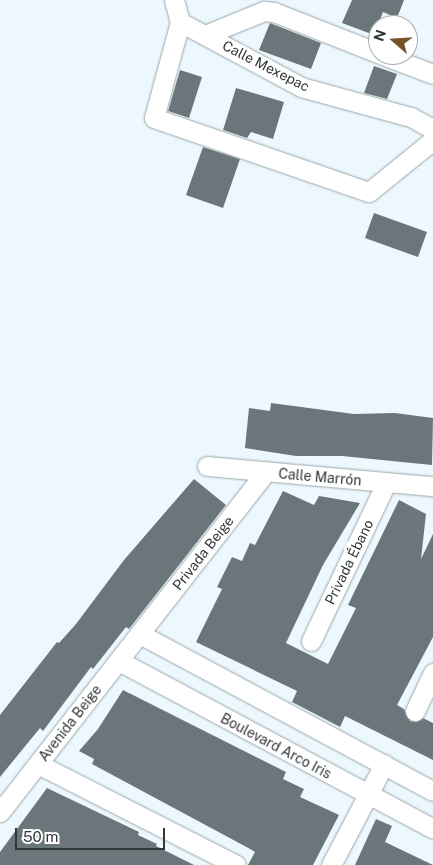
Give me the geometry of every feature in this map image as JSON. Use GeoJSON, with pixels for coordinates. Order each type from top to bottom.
{"type":"FeatureCollection","features":[{"type":"Feature","properties":{"kind":"street"},"geometry":{"type":"LineString","coordinates":[[174,0],[180,22],[154,118],[369,192],[433,140]]}},
{"type":"Feature","properties":{"kind":"street"},"geometry":{"type":"LineString","coordinates":[[205,35],[264,11],[274,12],[368,49]]}},
{"type":"Feature","properties":{"kind":"street","name":"Calle Mexepac"},"geometry":{"type":"LineString","coordinates":[[180,22],[301,87],[411,116],[433,128]]}},
{"type":"Feature","properties":{"kind":"street"},"geometry":{"type":"LineString","coordinates":[[409,65],[433,74]]}},
{"type":"Feature","properties":{"kind":"street","name":"Calle Marrón"},"geometry":{"type":"LineString","coordinates":[[207,466],[265,473],[433,486]]}},
{"type":"Feature","properties":{"kind":"street","name":"Privada Beige"},"geometry":{"type":"LineString","coordinates":[[140,634],[265,473]]}},
{"type":"Feature","properties":{"kind":"street","name":"Privada Ébano"},"geometry":{"type":"LineString","coordinates":[[311,641],[386,483]]}},
{"type":"Feature","properties":{"kind":"street"},"geometry":{"type":"LineString","coordinates":[[140,634],[433,791]]}},
{"type":"Feature","properties":{"kind":"street","name":"Avenida Beige"},"geometry":{"type":"LineString","coordinates":[[0,812],[140,634]]}},
{"type":"Feature","properties":{"kind":"street","name":"Boulevard Arco Iris"},"geometry":{"type":"LineString","coordinates":[[119,661],[433,829]]}},
{"type":"Feature","properties":{"kind":"street"},"geometry":{"type":"LineString","coordinates":[[415,711],[433,672]]}},
{"type":"Feature","properties":{"kind":"street"},"geometry":{"type":"LineString","coordinates":[[38,764],[236,865]]}},
{"type":"Feature","properties":{"kind":"street"},"geometry":{"type":"LineString","coordinates":[[331,865],[384,764]]}},
{"type":"Feature","properties":{"kind":"building"},"geometry":{"type":"Polygon","coordinates":[[[352,0],[404,0],[398,15],[390,15],[383,12],[382,15],[368,15],[368,33],[342,23],[352,0]]]}},
{"type":"Feature","properties":{"kind":"building"},"geometry":{"type":"Polygon","coordinates":[[[270,23],[321,43],[311,69],[259,50],[270,23]]]}},
{"type":"Feature","properties":{"kind":"building"},"geometry":{"type":"Polygon","coordinates":[[[374,66],[397,74],[387,99],[364,93],[374,66]]]}},
{"type":"Feature","properties":{"kind":"building"},"geometry":{"type":"Polygon","coordinates":[[[180,70],[202,77],[189,118],[168,111],[180,70]]]}},
{"type":"Feature","properties":{"kind":"building"},"geometry":{"type":"Polygon","coordinates":[[[236,88],[284,102],[273,139],[251,132],[247,138],[223,130],[236,88]]]}},
{"type":"Feature","properties":{"kind":"building"},"geometry":{"type":"Polygon","coordinates":[[[203,147],[240,159],[223,208],[186,195],[203,147]]]}},
{"type":"Feature","properties":{"kind":"building"},"geometry":{"type":"Polygon","coordinates":[[[374,213],[427,232],[418,257],[365,238],[374,213]]]}},
{"type":"Feature","properties":{"kind":"building"},"geometry":{"type":"Polygon","coordinates":[[[271,403],[354,414],[395,413],[433,418],[432,465],[342,456],[296,456],[245,448],[249,408],[270,411],[271,403]]]}},
{"type":"Feature","properties":{"kind":"building"},"geometry":{"type":"Polygon","coordinates":[[[194,479],[226,505],[129,629],[126,627],[93,669],[91,667],[43,731],[40,728],[0,777],[0,715],[57,642],[59,643],[76,624],[124,560],[194,479]]]}},
{"type":"Feature","properties":{"kind":"building"},"geometry":{"type":"Polygon","coordinates":[[[283,491],[314,505],[319,496],[360,503],[323,565],[286,643],[328,664],[356,608],[348,605],[399,500],[426,514],[421,559],[433,534],[433,637],[397,705],[404,709],[410,721],[416,722],[423,718],[433,723],[433,760],[345,716],[340,727],[292,702],[297,691],[196,642],[222,589],[217,587],[232,557],[242,561],[250,543],[255,545],[283,491]]]}},
{"type":"Feature","properties":{"kind":"building"},"geometry":{"type":"Polygon","coordinates":[[[123,690],[286,772],[283,779],[304,789],[300,797],[339,815],[313,865],[248,865],[255,852],[252,850],[92,764],[94,759],[79,751],[98,729],[123,690]]]}},
{"type":"Feature","properties":{"kind":"building"},"geometry":{"type":"Polygon","coordinates":[[[47,788],[139,832],[138,835],[157,844],[156,846],[194,865],[0,865],[0,852],[47,788]]]}},
{"type":"Feature","properties":{"kind":"building"},"geometry":{"type":"Polygon","coordinates":[[[376,819],[392,826],[385,842],[433,865],[355,865],[376,819]]]}}]}
